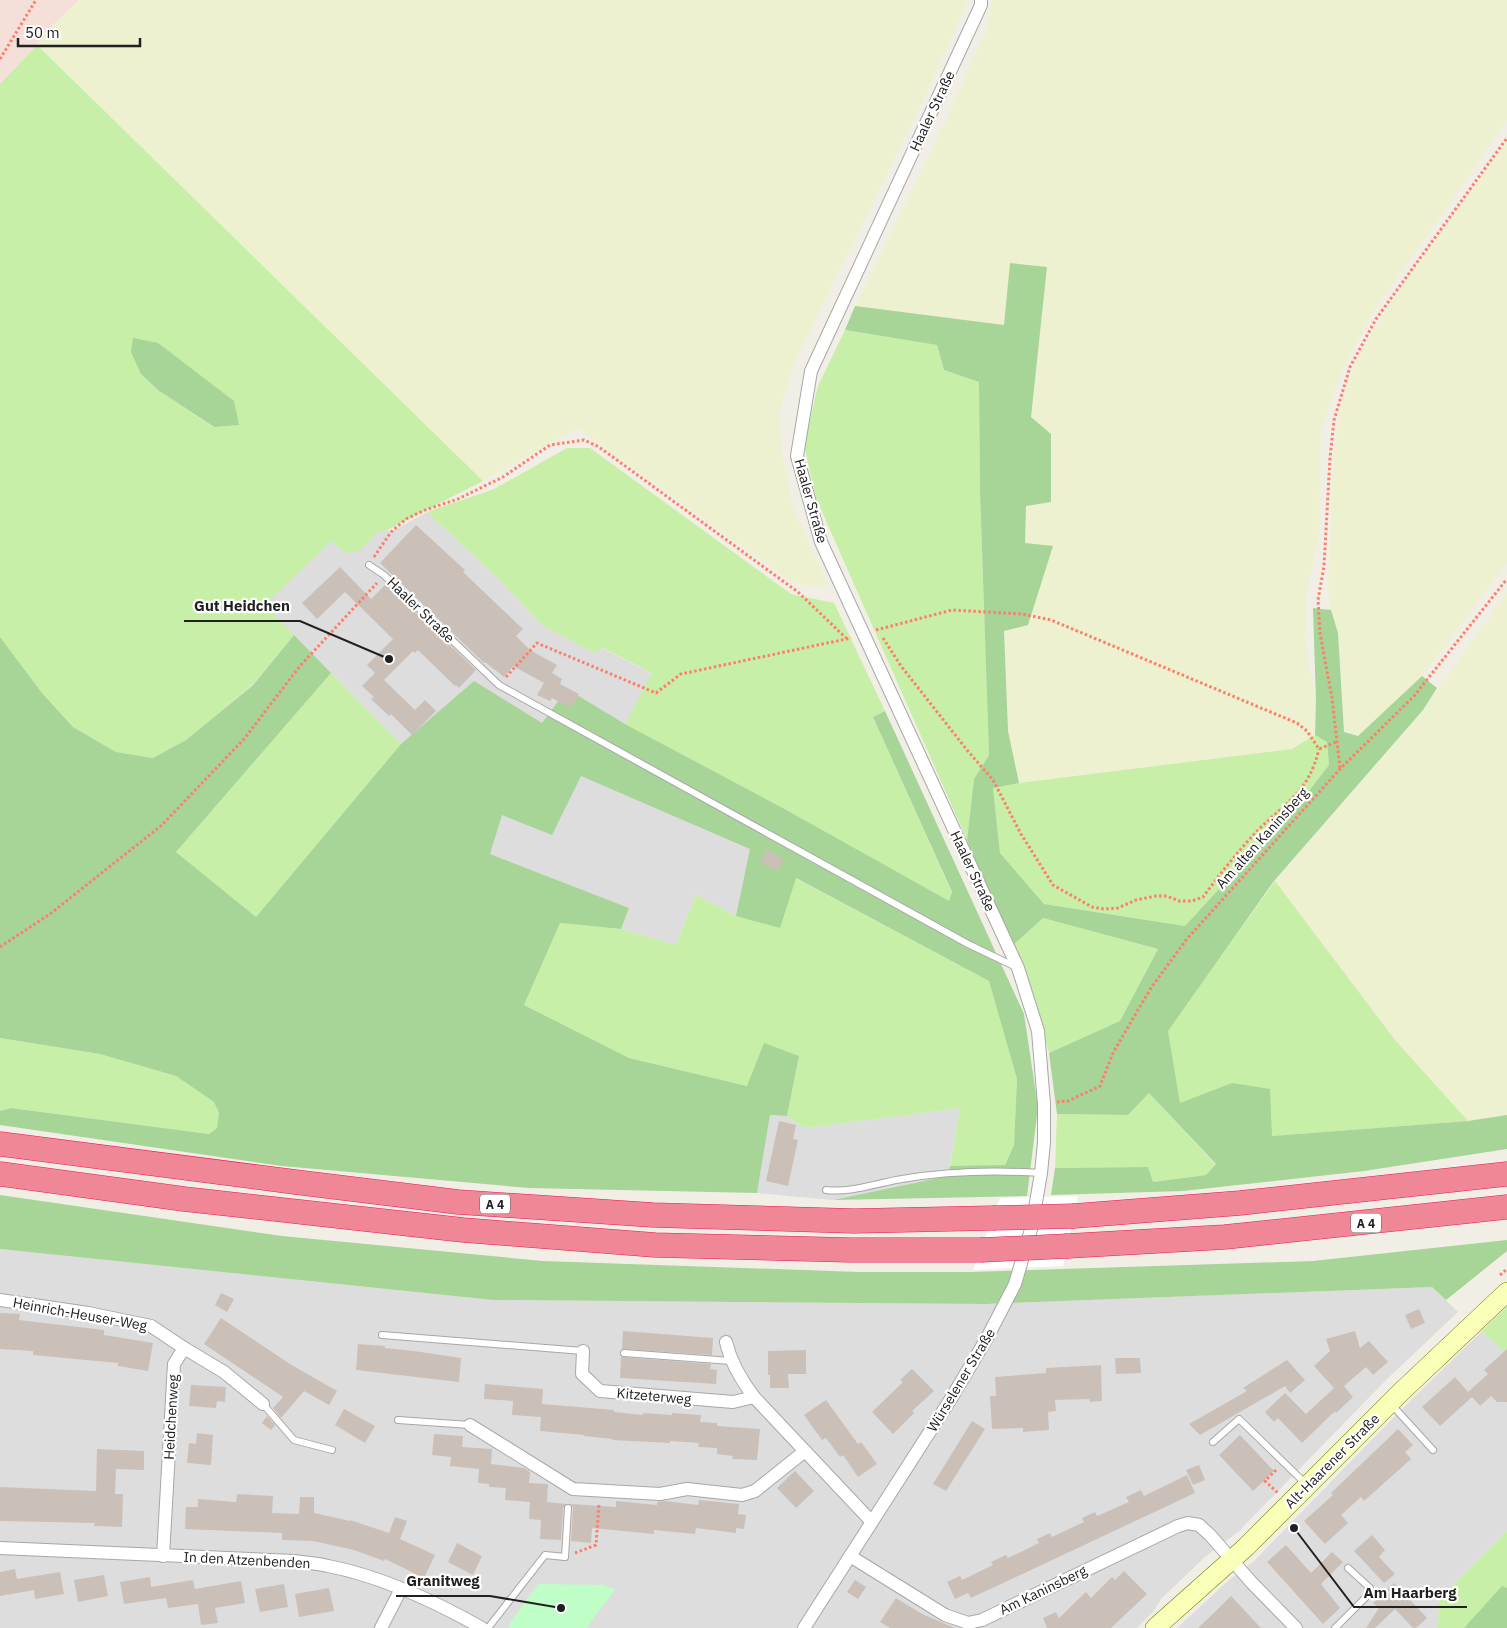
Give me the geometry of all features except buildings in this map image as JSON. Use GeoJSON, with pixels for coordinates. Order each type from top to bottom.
{"type":"FeatureCollection","features":[{"type":"Feature","properties":{"kind":"highway","name":"A 4"},"geometry":{"type":"LineString","coordinates":[[0,1144],[468,1202],[653,1215],[854,1220],[1074,1216],[1240,1203],[1507,1174]]}},
{"type":"Feature","properties":{"kind":"highway","name":"A 4"},"geometry":{"type":"LineString","coordinates":[[0,1174],[184,1199],[464,1230],[655,1245],[850,1250],[981,1250],[1234,1236],[1507,1207]]}},
{"type":"Feature","properties":{"kind":"main road","name":"Alt-Haarener Straße"},"geometry":{"type":"LineString","coordinates":[[1155,1628],[1232,1560],[1390,1403],[1507,1292]]}},
{"type":"Feature","properties":{"kind":"street","name":"Haaler Straße"},"geometry":{"type":"LineString","coordinates":[[981,0],[981,5],[811,371],[797,456],[821,542],[1018,968],[1038,1031],[1044,1104]]}},
{"type":"Feature","properties":{"kind":"street","name":"Würselener Straße"},"geometry":{"type":"LineString","coordinates":[[804,1628],[952,1397],[1016,1284],[1032,1226],[1041,1173],[1044,1142],[1044,1104]]}},
{"type":"Feature","properties":{"kind":"street","name":"Heinrich-Heuser-Weg"},"geometry":{"type":"LineString","coordinates":[[0,1300],[88,1313],[151,1326],[184,1348]]}},
{"type":"Feature","properties":{"kind":"street"},"geometry":{"type":"LineString","coordinates":[[726,1342],[731,1361],[754,1397],[872,1522]]}},
{"type":"Feature","properties":{"kind":"street"},"geometry":{"type":"LineString","coordinates":[[184,1348],[224,1372],[263,1404]]}},
{"type":"Feature","properties":{"kind":"street","name":"Heidchenweg"},"geometry":{"type":"LineString","coordinates":[[163,1556],[174,1364],[184,1348]]}},
{"type":"Feature","properties":{"kind":"street","name":"Kitzeterweg"},"geometry":{"type":"LineString","coordinates":[[583,1351],[582,1374],[600,1391],[733,1402],[754,1397]]}},
{"type":"Feature","properties":{"kind":"street"},"geometry":{"type":"LineString","coordinates":[[470,1425],[572,1489],[660,1494],[687,1489],[742,1495],[755,1492],[804,1452]]}},
{"type":"Feature","properties":{"kind":"street","name":"Am Kaninsberg"},"geometry":{"type":"LineString","coordinates":[[850,1556],[945,1616],[968,1623],[982,1620],[1178,1526],[1188,1523],[1199,1526],[1210,1535],[1232,1560]]}},
{"type":"Feature","properties":{"kind":"street","name":"In den Atzenbenden"},"geometry":{"type":"LineString","coordinates":[[0,1548],[294,1561],[320,1564],[401,1589],[448,1609],[482,1628]]}},
{"type":"Feature","properties":{"kind":"street"},"geometry":{"type":"LineString","coordinates":[[1232,1560],[1296,1628]]}},
{"type":"Feature","properties":{"kind":"street"},"geometry":{"type":"LineString","coordinates":[[381,1628],[401,1589]]}},
{"type":"Feature","properties":{"kind":"lane","name":"Haaler Straße"},"geometry":{"type":"LineString","coordinates":[[369,564],[384,575],[499,685],[960,939],[1018,968]]}},
{"type":"Feature","properties":{"kind":"lane"},"geometry":{"type":"LineString","coordinates":[[826,1190],[839,1192],[902,1179],[950,1173],[1002,1170],[1041,1173]]}},
{"type":"Feature","properties":{"kind":"lane"},"geometry":{"type":"LineString","coordinates":[[382,1334],[583,1351]]}},
{"type":"Feature","properties":{"kind":"lane"},"geometry":{"type":"LineString","coordinates":[[624,1353],[731,1361]]}},
{"type":"Feature","properties":{"kind":"lane"},"geometry":{"type":"LineString","coordinates":[[1390,1403],[1433,1450]]}},
{"type":"Feature","properties":{"kind":"lane"},"geometry":{"type":"LineString","coordinates":[[263,1404],[294,1440],[332,1450]]}},
{"type":"Feature","properties":{"kind":"lane"},"geometry":{"type":"LineString","coordinates":[[1214,1442],[1239,1419],[1308,1486]]}},
{"type":"Feature","properties":{"kind":"lane"},"geometry":{"type":"LineString","coordinates":[[398,1420],[470,1425]]}},
{"type":"Feature","properties":{"kind":"lane"},"geometry":{"type":"LineString","coordinates":[[488,1628],[545,1555],[565,1557],[568,1508]]}},
{"type":"Feature","properties":{"kind":"lane"},"geometry":{"type":"LineString","coordinates":[[1335,1628],[1370,1593],[1370,1588],[1348,1568]]}},
{"type":"Feature","properties":{"kind":"path"},"geometry":{"type":"LineString","coordinates":[[0,59],[36,0]]}},
{"type":"Feature","properties":{"kind":"path"},"geometry":{"type":"LineString","coordinates":[[1340,769],[1332,698],[1320,632],[1318,600],[1324,566],[1334,420],[1350,367],[1376,319],[1507,138]]}},
{"type":"Feature","properties":{"kind":"path"},"geometry":{"type":"LineString","coordinates":[[369,564],[391,532],[406,519],[425,510],[458,499],[503,477],[550,445],[584,440],[599,447],[798,592],[847,638]]}},
{"type":"Feature","properties":{"kind":"path"},"geometry":{"type":"LineString","coordinates":[[0,947],[50,914],[162,825],[244,739],[300,666],[384,575]]}},
{"type":"Feature","properties":{"kind":"path","name":"Am alten Kaninsberg"},"geometry":{"type":"LineString","coordinates":[[1044,1104],[1068,1101],[1100,1086],[1113,1053],[1135,1015],[1186,940],[1340,769],[1414,696],[1507,579]]}},
{"type":"Feature","properties":{"kind":"path"},"geometry":{"type":"LineString","coordinates":[[499,685],[536,643],[656,693],[681,674],[864,636],[877,630],[952,610],[1022,614],[1051,620],[1297,723],[1307,731],[1320,749]]}},
{"type":"Feature","properties":{"kind":"path"},"geometry":{"type":"LineString","coordinates":[[877,630],[901,666],[993,780],[1021,834],[1053,885],[1092,907],[1104,909],[1118,908],[1136,900],[1156,896],[1167,896],[1179,901],[1192,901],[1203,897],[1258,830],[1300,792],[1315,766],[1320,749],[1336,742]]}},
{"type":"Feature","properties":{"kind":"path"},"geometry":{"type":"LineString","coordinates":[[1271,1465],[1276,1470],[1265,1481],[1272,1488]]}},
{"type":"Feature","properties":{"kind":"path"},"geometry":{"type":"LineString","coordinates":[[565,1557],[596,1545],[599,1508]]}},
{"type":"Feature","properties":{"kind":"shaded area"},"geometry":{"type":"Polygon","coordinates":[[[0,0],[79,0],[38,39],[41,40],[0,84],[0,0]]]}},
{"type":"Feature","properties":{"kind":"shaded area"},"geometry":{"type":"Polygon","coordinates":[[[427,512],[502,582],[542,625],[600,647],[653,674],[625,725],[781,807],[736,916],[696,895],[676,945],[621,929],[629,908],[490,854],[401,744],[264,605],[331,541],[361,550],[376,533],[387,530],[391,532],[427,512]]]}},
{"type":"Feature","properties":{"kind":"shaded area"},"geometry":{"type":"Polygon","coordinates":[[[960,1108],[948,1176],[833,1200],[757,1193],[770,1115],[787,1116],[805,1128],[960,1108]]]}},
{"type":"Feature","properties":{"kind":"shaded area"},"geometry":{"type":"Polygon","coordinates":[[[0,1249],[493,1300],[986,1304],[1432,1287],[1458,1312],[1387,1379],[1238,1532],[1206,1556],[1161,1599],[1153,1612],[1137,1628],[0,1628],[0,1249]]]}},
{"type":"Feature","properties":{"kind":"shaded area"},"geometry":{"type":"Polygon","coordinates":[[[1482,1331],[1507,1354],[1507,1531],[1439,1599],[1438,1628],[1177,1628],[1229,1580],[1254,1561],[1393,1418],[1482,1331]]]}},
{"type":"Feature","properties":{"kind":"green space"},"geometry":{"type":"Polygon","coordinates":[[[79,0],[968,0],[930,85],[792,368],[779,415],[782,453],[793,507],[829,587],[794,584],[577,428],[483,481],[37,45],[41,40],[37,40],[79,0]]]}},
{"type":"Feature","properties":{"kind":"green space"},"geometry":{"type":"Polygon","coordinates":[[[992,0],[1507,0],[1507,120],[1371,315],[1342,372],[1321,428],[1319,534],[1306,597],[1305,642],[1316,701],[1315,735],[1292,749],[1019,783],[1008,731],[1004,630],[1052,546],[1025,544],[1026,506],[1051,502],[1031,418],[1047,267],[1010,263],[1004,325],[855,306],[936,142],[987,28],[992,0]]]}},
{"type":"Feature","properties":{"kind":"green space"},"geometry":{"type":"Polygon","coordinates":[[[37,45],[483,481],[387,530],[376,533],[361,550],[346,553],[331,541],[265,605],[294,635],[253,684],[186,740],[153,758],[116,752],[73,727],[42,693],[0,637],[0,84],[37,45]],[[141,374],[158,390],[213,427],[239,425],[233,401],[204,379],[141,374]]]}},
{"type":"Feature","properties":{"kind":"green space"},"geometry":{"type":"Polygon","coordinates":[[[1507,142],[1507,563],[1427,670],[1358,736],[1344,732],[1338,633],[1328,593],[1334,449],[1339,414],[1353,367],[1390,303],[1507,142]]]}},
{"type":"Feature","properties":{"kind":"green space"},"geometry":{"type":"Polygon","coordinates":[[[1010,263],[1047,267],[1031,417],[1051,434],[1051,502],[1026,506],[1025,543],[1053,546],[1028,625],[1004,631],[1008,731],[1019,783],[993,788],[1000,853],[1044,904],[1185,926],[1308,792],[1329,765],[1327,742],[1315,735],[1316,701],[1313,608],[1331,610],[1338,633],[1344,732],[1358,736],[1422,676],[1437,688],[1423,710],[1274,881],[1168,1031],[1180,1103],[1232,1083],[1270,1089],[1272,1136],[1468,1121],[1507,1115],[1507,1149],[1364,1171],[1183,1191],[1051,1195],[1055,1168],[1148,1167],[1153,1182],[1206,1175],[1216,1164],[1149,1093],[1128,1115],[1057,1114],[1049,1053],[1120,1021],[1158,949],[1043,918],[1012,946],[967,840],[974,779],[989,755],[980,491],[979,382],[944,370],[937,345],[845,330],[855,306],[1004,325],[1010,263]]]}},
{"type":"Feature","properties":{"kind":"green space"},"geometry":{"type":"Polygon","coordinates":[[[845,330],[937,345],[944,370],[979,382],[980,491],[989,755],[974,779],[967,840],[816,498],[804,445],[818,386],[845,330]]]}},
{"type":"Feature","properties":{"kind":"green space"},"geometry":{"type":"Polygon","coordinates":[[[133,338],[158,343],[234,401],[239,425],[214,427],[158,390],[141,374],[131,352],[133,338]]]}},
{"type":"Feature","properties":{"kind":"green space"},"geometry":{"type":"Polygon","coordinates":[[[567,448],[590,448],[791,594],[834,603],[885,711],[873,717],[952,893],[949,902],[781,807],[625,724],[652,673],[601,647],[595,653],[542,625],[502,582],[427,512],[494,489],[567,448]]]}},
{"type":"Feature","properties":{"kind":"green space"},"geometry":{"type":"Polygon","coordinates":[[[1507,592],[1507,1115],[1468,1121],[1395,1040],[1275,881],[1423,710],[1507,592]]]}},
{"type":"Feature","properties":{"kind":"green space"},"geometry":{"type":"Polygon","coordinates":[[[294,635],[331,673],[176,852],[256,917],[401,744],[474,681],[542,723],[567,689],[625,724],[781,807],[949,901],[952,892],[873,717],[885,711],[1024,1014],[1038,1107],[1027,1196],[833,1200],[948,1176],[950,1166],[1005,1165],[1014,1145],[1017,1079],[989,981],[796,878],[780,928],[736,916],[750,849],[581,776],[552,835],[502,815],[490,854],[629,908],[621,929],[560,923],[524,1005],[629,1058],[747,1086],[764,1043],[799,1056],[787,1116],[770,1115],[757,1193],[529,1188],[282,1166],[0,1125],[0,1111],[11,1108],[209,1134],[217,1128],[219,1113],[214,1102],[176,1076],[100,1054],[0,1038],[0,637],[42,693],[73,727],[116,752],[153,758],[186,740],[253,685],[294,635]]]}},
{"type":"Feature","properties":{"kind":"green space"},"geometry":{"type":"Polygon","coordinates":[[[331,673],[401,744],[256,917],[176,852],[331,673]]]}},
{"type":"Feature","properties":{"kind":"green space"},"geometry":{"type":"Polygon","coordinates":[[[1315,735],[1327,742],[1329,765],[1308,792],[1185,926],[1044,904],[1000,853],[993,788],[1019,783],[1292,749],[1315,735]]]}},
{"type":"Feature","properties":{"kind":"green space"},"geometry":{"type":"Polygon","coordinates":[[[795,878],[989,981],[1017,1079],[1014,1145],[1004,1166],[950,1166],[960,1108],[805,1128],[787,1116],[799,1056],[747,1086],[629,1058],[524,1005],[560,923],[621,929],[676,945],[696,895],[736,916],[795,878]]]}},
{"type":"Feature","properties":{"kind":"green space"},"geometry":{"type":"Polygon","coordinates":[[[1275,881],[1395,1040],[1468,1121],[1272,1136],[1232,1083],[1180,1104],[1167,1031],[1275,881]]]}},
{"type":"Feature","properties":{"kind":"green space"},"geometry":{"type":"Polygon","coordinates":[[[1043,918],[1158,949],[1120,1021],[1049,1053],[1030,985],[1012,946],[1043,918]]]}},
{"type":"Feature","properties":{"kind":"green space"},"geometry":{"type":"Polygon","coordinates":[[[0,1038],[100,1054],[176,1076],[214,1102],[219,1113],[217,1128],[209,1134],[11,1108],[0,1111],[0,1038]]]}},
{"type":"Feature","properties":{"kind":"green space"},"geometry":{"type":"Polygon","coordinates":[[[1149,1093],[1216,1165],[1206,1175],[1153,1182],[1147,1167],[1055,1168],[1057,1114],[1128,1115],[1149,1093]]]}},
{"type":"Feature","properties":{"kind":"green space"},"geometry":{"type":"Polygon","coordinates":[[[0,1195],[282,1236],[543,1261],[859,1272],[969,1272],[1313,1261],[1507,1240],[1507,1251],[1446,1300],[1432,1287],[986,1304],[493,1300],[0,1249],[0,1195]]]}},
{"type":"Feature","properties":{"kind":"green space"},"geometry":{"type":"Polygon","coordinates":[[[1507,1307],[1507,1354],[1482,1331],[1507,1307]]]}},
{"type":"Feature","properties":{"kind":"green space"},"geometry":{"type":"Polygon","coordinates":[[[1507,1531],[1507,1588],[1502,1587],[1464,1628],[1438,1628],[1439,1599],[1507,1531]]]}},
{"type":"Feature","properties":{"kind":"green space"},"geometry":{"type":"Polygon","coordinates":[[[538,1584],[604,1585],[615,1590],[586,1628],[510,1628],[508,1626],[538,1584]]]}},
{"type":"Feature","properties":{"kind":"green space"},"geometry":{"type":"Polygon","coordinates":[[[1502,1586],[1507,1588],[1507,1628],[1464,1628],[1502,1586]]]}},
{"type":"Feature","properties":{"kind":"pier"},"geometry":{"type":"Polygon","coordinates":[[[1078,1196],[1063,1266],[973,1270],[1000,1198],[1078,1196]]]}},
{"type":"Feature","properties":{"kind":"place","name":"Gut Heidchen"},"geometry":{"type":"Point","coordinates":[389,659]}},
{"type":"Feature","properties":{"kind":"place","name":"Am Haarberg"},"geometry":{"type":"Point","coordinates":[1294,1528]}},
{"type":"Feature","properties":{"kind":"place","name":"Granitweg"},"geometry":{"type":"Point","coordinates":[561,1608]}}]}
